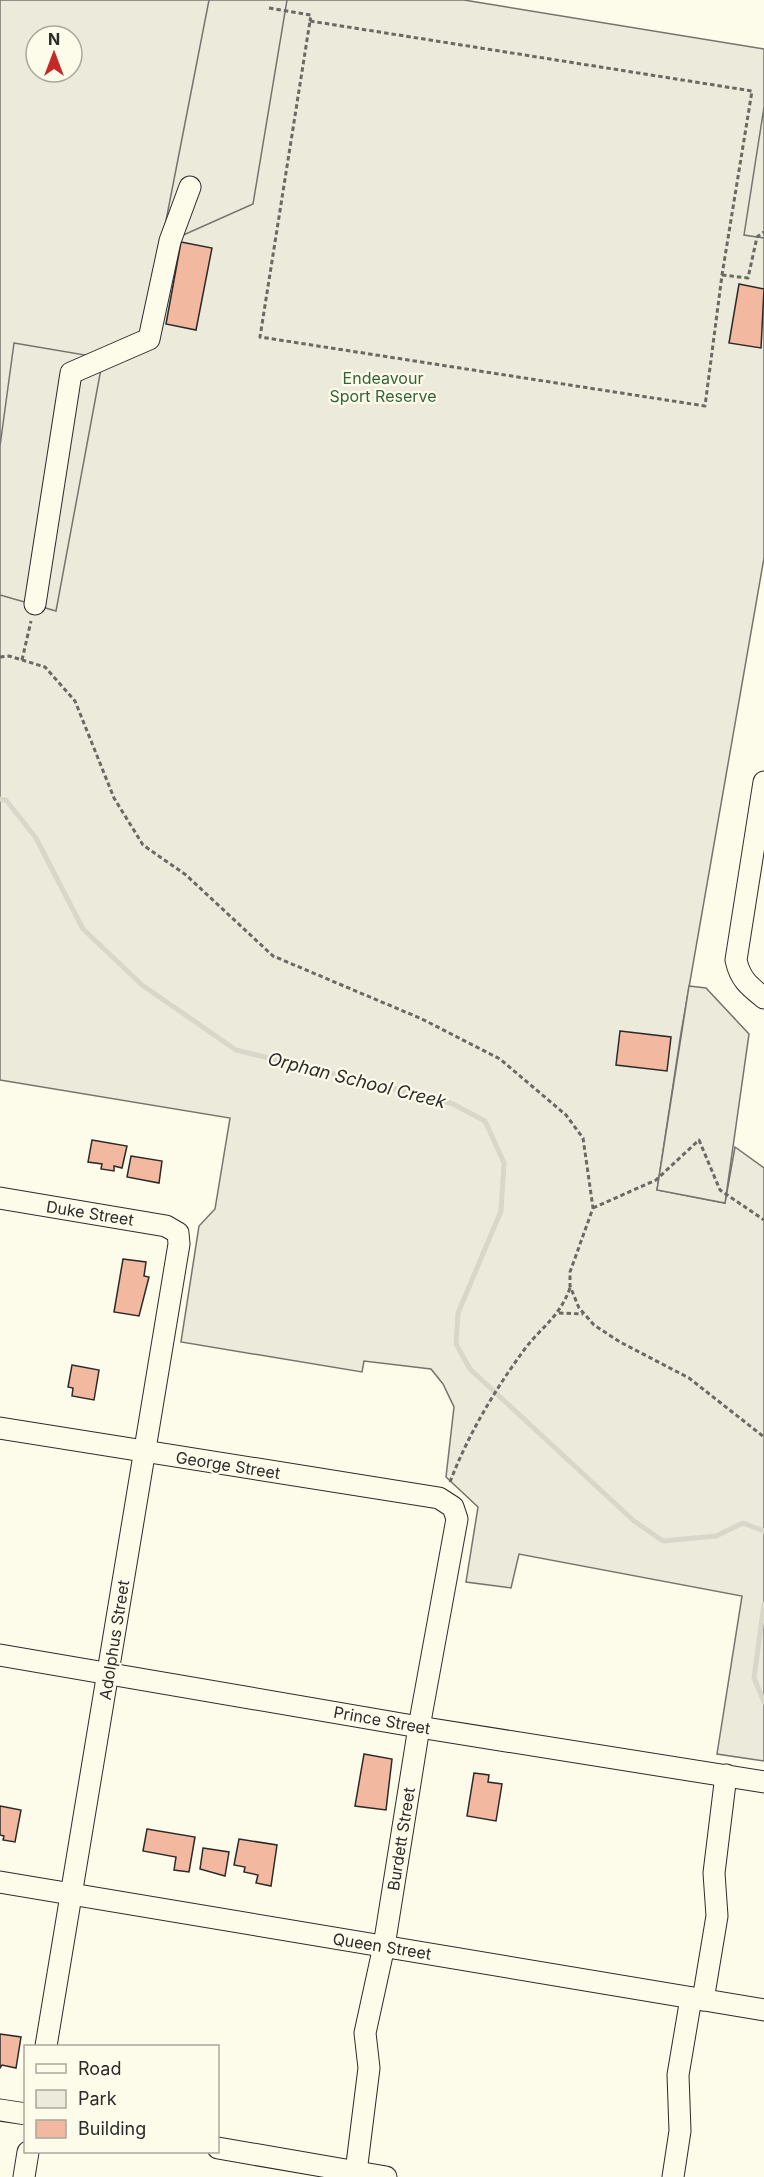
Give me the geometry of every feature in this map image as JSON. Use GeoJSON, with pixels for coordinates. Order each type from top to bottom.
{"type":"FeatureCollection","features":[{"type":"Feature","properties":{"kind":"street"},"geometry":{"type":"LineString","coordinates":[[35,604],[71,373],[149,339],[170,241],[190,188]]}},
{"type":"Feature","properties":{"kind":"street"},"geometry":{"type":"LineString","coordinates":[[764,782],[736,960],[739,974],[748,986],[764,998]]}},
{"type":"Feature","properties":{"kind":"street","name":"Duke Street"},"geometry":{"type":"LineString","coordinates":[[0,1198],[166,1226],[178,1233]]}},
{"type":"Feature","properties":{"kind":"street","name":"Adolphus Street"},"geometry":{"type":"LineString","coordinates":[[46,2045],[73,1895],[179,1244],[178,1233]]}},
{"type":"Feature","properties":{"kind":"street","name":"George Street"},"geometry":{"type":"LineString","coordinates":[[0,1428],[448,1504]]}},
{"type":"Feature","properties":{"kind":"street","name":"Burdett Street"},"geometry":{"type":"LineString","coordinates":[[344,2173],[369,2068],[365,2033],[384,1946],[419,1727],[457,1519],[448,1504]]}},
{"type":"Feature","properties":{"kind":"street","name":"Prince Street"},"geometry":{"type":"LineString","coordinates":[[0,1655],[419,1727],[764,1782]]}},
{"type":"Feature","properties":{"kind":"street"},"geometry":{"type":"LineString","coordinates":[[673,2177],[680,2131],[678,2075],[717,1916],[714,1873],[726,1775]]}},
{"type":"Feature","properties":{"kind":"street","name":"Queen Street"},"geometry":{"type":"LineString","coordinates":[[0,1882],[764,2010]]}},
{"type":"Feature","properties":{"kind":"street"},"geometry":{"type":"LineString","coordinates":[[0,2110],[24,2114]]}},
{"type":"Feature","properties":{"kind":"street"},"geometry":{"type":"LineString","coordinates":[[219,2148],[344,2173],[386,2177]]}},
{"type":"Feature","properties":{"kind":"street"},"geometry":{"type":"LineString","coordinates":[[24,2177],[28,2153]]}},
{"type":"Feature","properties":{"kind":"path"},"geometry":{"type":"LineString","coordinates":[[269,8],[311,15],[310,21],[260,337],[705,406],[722,275],[752,91],[310,21]]}},
{"type":"Feature","properties":{"kind":"path"},"geometry":{"type":"LineString","coordinates":[[722,275],[748,278],[757,237],[764,232]]}},
{"type":"Feature","properties":{"kind":"path"},"geometry":{"type":"LineString","coordinates":[[22,660],[35,604]]}},
{"type":"Feature","properties":{"kind":"path"},"geometry":{"type":"LineString","coordinates":[[0,657],[9,656],[45,667],[75,701],[114,798],[143,845],[186,875],[273,957],[422,1019],[500,1059],[566,1115],[583,1138],[593,1208],[570,1272],[570,1286],[559,1313],[526,1348],[506,1376],[459,1454],[448,1504]]}},
{"type":"Feature","properties":{"kind":"path"},"geometry":{"type":"LineString","coordinates":[[593,1208],[656,1180],[699,1140],[720,1190],[764,1220]]}},
{"type":"Feature","properties":{"kind":"path"},"geometry":{"type":"LineString","coordinates":[[570,1286],[579,1308],[594,1325],[620,1342],[689,1377],[764,1437]]}},
{"type":"Feature","properties":{"kind":"path"},"geometry":{"type":"LineString","coordinates":[[559,1313],[585,1314]]}},
{"type":"Feature","properties":{"kind":"green space","name":"Endeavour Sport Reserve"},"geometry":{"type":"Polygon","coordinates":[[[0,0],[464,0],[764,49],[764,558],[681,1033],[657,1190],[725,1203],[735,1147],[764,1168],[764,1761],[717,1754],[742,1596],[519,1554],[511,1588],[466,1582],[478,1507],[446,1477],[454,1407],[443,1384],[431,1369],[364,1361],[362,1372],[181,1342],[199,1226],[215,1209],[230,1118],[0,1080],[0,0]]]}},
{"type":"Feature","properties":{"kind":"shaded area"},"geometry":{"type":"Polygon","coordinates":[[[209,0],[287,0],[253,204],[170,241],[162,241],[209,0]]]}},
{"type":"Feature","properties":{"kind":"shaded area"},"geometry":{"type":"Polygon","coordinates":[[[764,107],[764,238],[744,235],[764,107]]]}},
{"type":"Feature","properties":{"kind":"shaded area"},"geometry":{"type":"Polygon","coordinates":[[[14,343],[103,358],[56,611],[0,595],[0,446],[14,343]]]}},
{"type":"Feature","properties":{"kind":"shaded area"},"geometry":{"type":"Polygon","coordinates":[[[689,986],[706,988],[749,1034],[725,1203],[657,1190],[689,986]]]}},
{"type":"Feature","properties":{"kind":"building"},"geometry":{"type":"Polygon","coordinates":[[[181,242],[212,248],[196,330],[166,324],[181,242]]]}},
{"type":"Feature","properties":{"kind":"building"},"geometry":{"type":"Polygon","coordinates":[[[739,284],[764,289],[761,348],[729,343],[739,284]]]}},
{"type":"Feature","properties":{"kind":"building"},"geometry":{"type":"Polygon","coordinates":[[[620,1031],[671,1037],[667,1071],[616,1065],[620,1031]]]}},
{"type":"Feature","properties":{"kind":"building"},"geometry":{"type":"Polygon","coordinates":[[[92,1140],[127,1146],[122,1168],[114,1166],[114,1171],[101,1169],[102,1164],[88,1162],[92,1140]]]}},
{"type":"Feature","properties":{"kind":"building"},"geometry":{"type":"Polygon","coordinates":[[[131,1156],[162,1161],[159,1183],[127,1177],[131,1156]]]}},
{"type":"Feature","properties":{"kind":"building"},"geometry":{"type":"Polygon","coordinates":[[[123,1259],[146,1262],[144,1276],[149,1277],[139,1316],[114,1312],[123,1259]]]}},
{"type":"Feature","properties":{"kind":"building"},"geometry":{"type":"Polygon","coordinates":[[[72,1365],[99,1370],[94,1400],[72,1396],[73,1388],[68,1387],[72,1365]]]}},
{"type":"Feature","properties":{"kind":"building"},"geometry":{"type":"Polygon","coordinates":[[[364,1754],[392,1759],[386,1810],[355,1806],[364,1754]]]}},
{"type":"Feature","properties":{"kind":"building"},"geometry":{"type":"Polygon","coordinates":[[[474,1773],[489,1775],[488,1782],[502,1784],[496,1821],[467,1816],[474,1773]]]}},
{"type":"Feature","properties":{"kind":"building"},"geometry":{"type":"Polygon","coordinates":[[[0,1806],[21,1810],[15,1842],[3,1840],[4,1836],[0,1835],[0,1806]]]}},
{"type":"Feature","properties":{"kind":"building"},"geometry":{"type":"Polygon","coordinates":[[[147,1829],[195,1837],[189,1872],[174,1870],[176,1857],[143,1851],[147,1829]]]}},
{"type":"Feature","properties":{"kind":"building"},"geometry":{"type":"Polygon","coordinates":[[[239,1839],[277,1845],[271,1886],[256,1883],[258,1875],[244,1872],[245,1867],[234,1865],[239,1839]]]}},
{"type":"Feature","properties":{"kind":"building"},"geometry":{"type":"Polygon","coordinates":[[[203,1848],[229,1852],[225,1876],[200,1869],[203,1848]]]}},
{"type":"Feature","properties":{"kind":"building"},"geometry":{"type":"Polygon","coordinates":[[[0,2034],[21,2037],[16,2068],[2,2065],[0,2068],[0,2034]]]}},
{"type":"Feature","properties":{"kind":"waterway","name":"Orphan School Creek"},"geometry":{"type":"LineString","coordinates":[[0,799],[6,800],[36,838],[83,929],[142,985],[236,1050],[451,1103],[485,1121],[504,1163],[501,1211],[458,1313],[456,1344],[470,1369],[634,1521],[663,1541],[716,1536],[743,1523],[764,1531]]}},
{"type":"Feature","properties":{"kind":"waterway","name":"Orphan School Creek"},"geometry":{"type":"LineString","coordinates":[[764,1604],[754,1678],[764,1702]]}}]}
